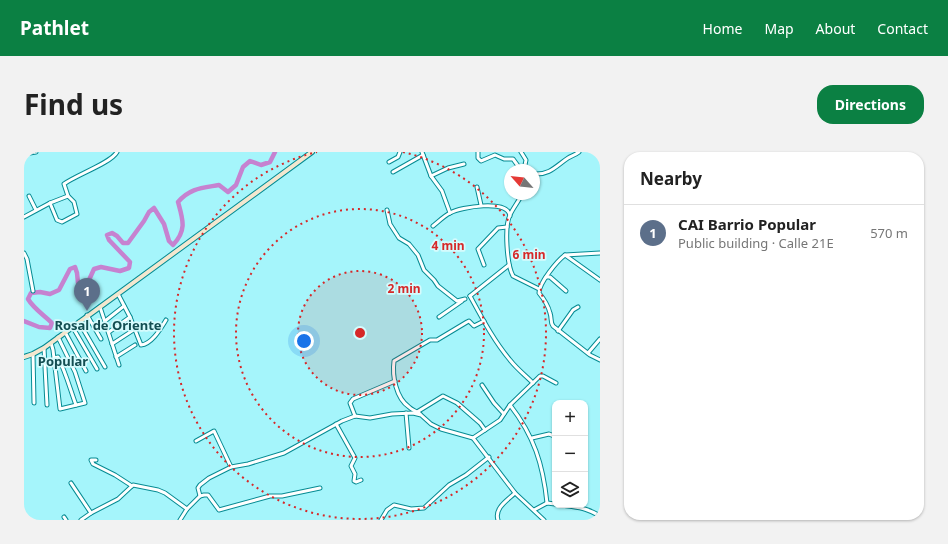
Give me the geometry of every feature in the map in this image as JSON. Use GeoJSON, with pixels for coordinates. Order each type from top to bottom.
{"type":"FeatureCollection","features":[{"type":"Feature","properties":{"kind":"main road"},"geometry":{"type":"LineString","coordinates":[[24,358],[44,348],[87,315],[312,153]]}},
{"type":"Feature","properties":{"kind":"street"},"geometry":{"type":"LineString","coordinates":[[24,154],[36,152]]}},
{"type":"Feature","properties":{"kind":"street"},"geometry":{"type":"LineString","coordinates":[[50,203],[57,220],[62,222],[78,214],[74,202],[68,196],[64,186],[65,183],[107,160],[117,152]]}},
{"type":"Feature","properties":{"kind":"street"},"geometry":{"type":"LineString","coordinates":[[389,162],[398,157],[400,152]]}},
{"type":"Feature","properties":{"kind":"street"},"geometry":{"type":"LineString","coordinates":[[478,152],[478,158],[481,161],[495,155],[504,159],[512,159],[517,164]]}},
{"type":"Feature","properties":{"kind":"street"},"geometry":{"type":"LineString","coordinates":[[521,152],[526,160],[525,164]]}},
{"type":"Feature","properties":{"kind":"street"},"geometry":{"type":"LineString","coordinates":[[540,174],[559,166],[568,158],[579,152]]}},
{"type":"Feature","properties":{"kind":"street"},"geometry":{"type":"LineString","coordinates":[[393,172],[423,154],[431,176],[442,190],[450,213]]}},
{"type":"Feature","properties":{"kind":"street"},"geometry":{"type":"LineString","coordinates":[[431,176],[448,168],[464,164]]}},
{"type":"Feature","properties":{"kind":"street"},"geometry":{"type":"LineString","coordinates":[[476,186],[481,205]]}},
{"type":"Feature","properties":{"kind":"street"},"geometry":{"type":"LineString","coordinates":[[29,196],[36,210]]}},
{"type":"Feature","properties":{"kind":"street"},"geometry":{"type":"LineString","coordinates":[[24,217],[50,203],[68,196]]}},
{"type":"Feature","properties":{"kind":"street"},"geometry":{"type":"LineString","coordinates":[[519,200],[506,227],[509,265],[514,276],[539,289]]}},
{"type":"Feature","properties":{"kind":"street"},"geometry":{"type":"LineString","coordinates":[[433,226],[450,213],[481,205],[507,209],[510,212],[510,216]]}},
{"type":"Feature","properties":{"kind":"street"},"geometry":{"type":"LineString","coordinates":[[387,210],[390,224],[399,238],[409,244],[418,255],[424,270],[438,286],[457,301],[465,299]]}},
{"type":"Feature","properties":{"kind":"street"},"geometry":{"type":"LineString","coordinates":[[484,265],[477,251],[478,249],[498,228],[506,227]]}},
{"type":"Feature","properties":{"kind":"street"},"geometry":{"type":"LineString","coordinates":[[24,253],[33,291]]}},
{"type":"Feature","properties":{"kind":"street"},"geometry":{"type":"LineString","coordinates":[[600,253],[565,255],[546,277],[539,289],[539,293],[547,303],[551,315],[551,323],[558,332],[567,336],[590,355],[600,360]]}},
{"type":"Feature","properties":{"kind":"street"},"geometry":{"type":"LineString","coordinates":[[565,255],[600,280]]}},
{"type":"Feature","properties":{"kind":"street"},"geometry":{"type":"LineString","coordinates":[[439,317],[470,296],[509,265]]}},
{"type":"Feature","properties":{"kind":"street"},"geometry":{"type":"LineString","coordinates":[[546,277],[550,277],[566,291]]}},
{"type":"Feature","properties":{"kind":"street"},"geometry":{"type":"LineString","coordinates":[[118,294],[141,345],[144,345],[153,338],[164,325],[166,320]]}},
{"type":"Feature","properties":{"kind":"street"},"geometry":{"type":"LineString","coordinates":[[470,296],[484,321],[511,361],[533,383]]}},
{"type":"Feature","properties":{"kind":"street"},"geometry":{"type":"LineString","coordinates":[[105,321],[124,306]]}},
{"type":"Feature","properties":{"kind":"street"},"geometry":{"type":"LineString","coordinates":[[100,307],[119,365]]}},
{"type":"Feature","properties":{"kind":"street"},"geometry":{"type":"LineString","coordinates":[[558,332],[573,310],[578,307]]}},
{"type":"Feature","properties":{"kind":"street"},"geometry":{"type":"LineString","coordinates":[[87,315],[100,339]]}},
{"type":"Feature","properties":{"kind":"street"},"geometry":{"type":"LineString","coordinates":[[109,332],[130,318]]}},
{"type":"Feature","properties":{"kind":"street"},"geometry":{"type":"LineString","coordinates":[[79,321],[105,367]]}},
{"type":"Feature","properties":{"kind":"street"},"geometry":{"type":"LineString","coordinates":[[484,321],[474,326],[469,321],[437,340],[430,340],[394,361],[393,365],[396,390],[408,407],[417,412],[431,424],[441,429],[473,438],[515,493],[544,520]]}},
{"type":"Feature","properties":{"kind":"street"},"geometry":{"type":"LineString","coordinates":[[72,326],[97,369]]}},
{"type":"Feature","properties":{"kind":"street"},"geometry":{"type":"LineString","coordinates":[[112,344],[135,329]]}},
{"type":"Feature","properties":{"kind":"street"},"geometry":{"type":"LineString","coordinates":[[65,332],[86,371]]}},
{"type":"Feature","properties":{"kind":"street"},"geometry":{"type":"LineString","coordinates":[[51,343],[60,409],[85,403],[75,372],[58,337]]}},
{"type":"Feature","properties":{"kind":"street"},"geometry":{"type":"LineString","coordinates":[[588,352],[600,339]]}},
{"type":"Feature","properties":{"kind":"street"},"geometry":{"type":"LineString","coordinates":[[116,357],[135,345]]}},
{"type":"Feature","properties":{"kind":"street"},"geometry":{"type":"LineString","coordinates":[[44,348],[47,404]]}},
{"type":"Feature","properties":{"kind":"street"},"geometry":{"type":"LineString","coordinates":[[33,354],[34,403]]}},
{"type":"Feature","properties":{"kind":"street"},"geometry":{"type":"LineString","coordinates":[[54,358],[58,357],[69,380],[76,405]]}},
{"type":"Feature","properties":{"kind":"street"},"geometry":{"type":"LineString","coordinates":[[473,438],[500,420],[510,405],[540,376],[544,376],[556,383]]}},
{"type":"Feature","properties":{"kind":"street"},"geometry":{"type":"LineString","coordinates":[[355,416],[350,403],[353,399],[395,381]]}},
{"type":"Feature","properties":{"kind":"street"},"geometry":{"type":"LineString","coordinates":[[482,384],[494,403],[504,414]]}},
{"type":"Feature","properties":{"kind":"street"},"geometry":{"type":"LineString","coordinates":[[417,412],[443,396],[457,403],[480,423],[485,430]]}},
{"type":"Feature","properties":{"kind":"street"},"geometry":{"type":"LineString","coordinates":[[510,405],[532,438],[545,482],[547,503]]}},
{"type":"Feature","properties":{"kind":"street"},"geometry":{"type":"LineString","coordinates":[[200,496],[198,488],[200,484],[209,478],[231,467],[248,464],[284,453],[336,424],[355,416],[370,418],[406,413],[421,415]]}},
{"type":"Feature","properties":{"kind":"street"},"geometry":{"type":"LineString","coordinates":[[406,413],[409,448]]}},
{"type":"Feature","properties":{"kind":"street"},"geometry":{"type":"LineString","coordinates":[[336,424],[355,458],[351,466],[355,474],[354,481],[356,482],[361,480]]}},
{"type":"Feature","properties":{"kind":"street"},"geometry":{"type":"LineString","coordinates":[[196,441],[214,431],[231,467]]}},
{"type":"Feature","properties":{"kind":"street"},"geometry":{"type":"LineString","coordinates":[[532,438],[549,434],[552,435]]}},
{"type":"Feature","properties":{"kind":"street"},"geometry":{"type":"LineString","coordinates":[[381,520],[387,510],[394,506],[412,509],[424,508],[449,485],[466,475],[489,457]]}},
{"type":"Feature","properties":{"kind":"street"},"geometry":{"type":"LineString","coordinates":[[96,460],[91,460],[93,464],[115,475],[132,486],[136,485],[165,493],[187,509]]}},
{"type":"Feature","properties":{"kind":"street"},"geometry":{"type":"LineString","coordinates":[[71,483],[91,513]]}},
{"type":"Feature","properties":{"kind":"street"},"geometry":{"type":"LineString","coordinates":[[81,520],[118,499],[132,486]]}},
{"type":"Feature","properties":{"kind":"street"},"geometry":{"type":"LineString","coordinates":[[180,520],[187,509],[200,496],[204,495],[208,495],[218,510],[270,496],[282,496],[320,488]]}},
{"type":"Feature","properties":{"kind":"street"},"geometry":{"type":"LineString","coordinates":[[498,520],[496,516],[498,510],[515,493]]}},
{"type":"Feature","properties":{"kind":"street"},"geometry":{"type":"LineString","coordinates":[[534,510],[547,503],[552,504]]}},
{"type":"Feature","properties":{"kind":"street"},"geometry":{"type":"LineString","coordinates":[[582,508],[591,510],[600,516]]}},
{"type":"Feature","properties":{"kind":"waterway"},"geometry":{"type":"LineString","coordinates":[[24,321],[39,327],[50,328],[52,323],[36,309],[28,299],[31,293],[40,292],[50,294],[59,290],[70,269],[75,267],[78,283],[84,286],[89,280],[94,269],[101,267],[120,271],[129,268],[130,262],[109,240],[107,235],[112,233],[123,243],[128,243],[149,212],[154,208],[164,224],[169,241],[173,245],[182,230],[183,225],[178,202],[183,197],[197,189],[219,185],[228,192],[236,185],[243,167],[250,161],[261,165],[270,162],[275,152]]}},
{"type":"Feature","properties":{"kind":"place","name":"CAI Barrio Popular"},"geometry":{"type":"Point","coordinates":[87,311]}},
{"type":"Feature","properties":{"kind":"district","name":"Rosal de Oriente"},"geometry":{"type":"Point","coordinates":[108,325]}},
{"type":"Feature","properties":{"kind":"district","name":"Popular"},"geometry":{"type":"Point","coordinates":[63,361]}}]}
